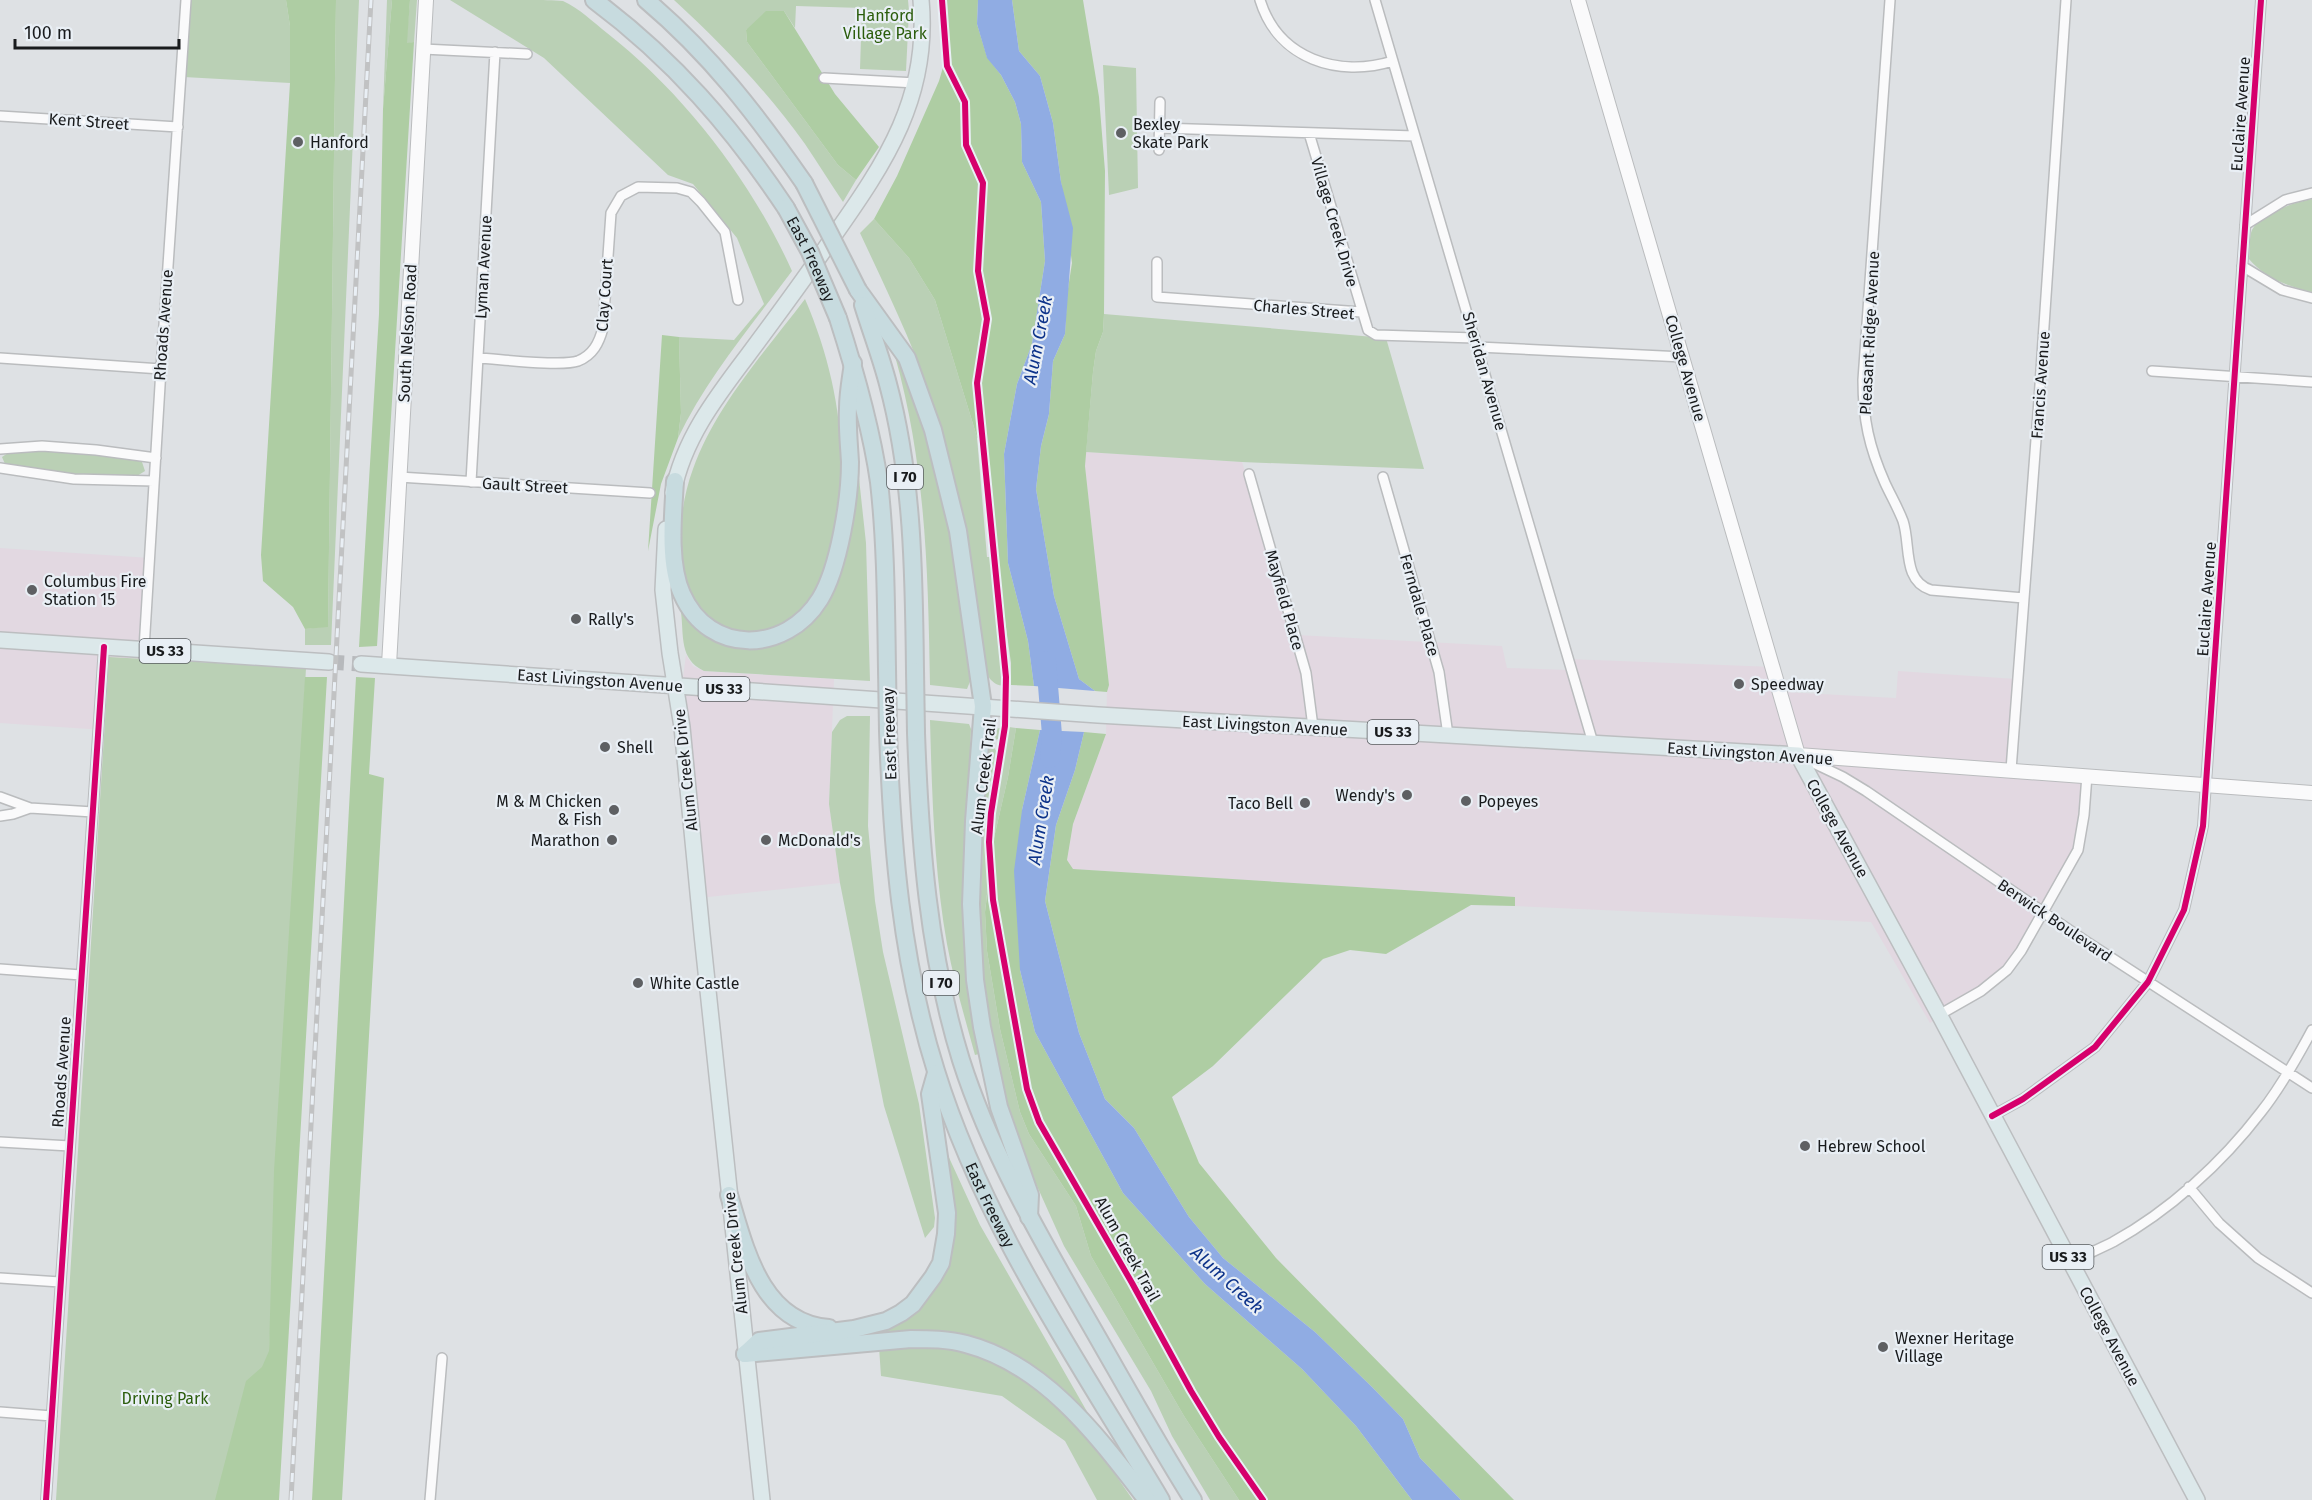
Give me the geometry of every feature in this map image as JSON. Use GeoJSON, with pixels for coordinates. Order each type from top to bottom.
{"type":"FeatureCollection","features":[{"type":"Feature","properties":{"kind":"highway","name":"East Freeway"},"geometry":{"type":"LineString","coordinates":[[594,0],[617,17],[677,70],[706,100],[760,169],[786,208],[810,252],[838,318],[853,363],[879,483],[885,576],[892,820],[899,906],[914,990],[936,1073],[954,1123],[998,1222],[1056,1325],[1161,1500]]}},
{"type":"Feature","properties":{"kind":"highway","name":"East Freeway"},"geometry":{"type":"LineString","coordinates":[[646,0],[698,48],[757,117],[804,183],[858,290],[888,384],[906,481],[914,576],[919,824],[926,900],[940,978],[962,1060],[1005,1169],[1029,1217],[1161,1449],[1193,1500]]}},
{"type":"Feature","properties":{"kind":"highway"},"geometry":{"type":"LineString","coordinates":[[858,290],[907,358],[933,430],[958,531],[983,706],[977,774],[971,904],[975,980],[982,1027],[999,1107],[1030,1196],[1029,1217]]}},
{"type":"Feature","properties":{"kind":"highway"},"geometry":{"type":"LineString","coordinates":[[675,482],[673,524],[676,569],[682,596],[695,616],[715,631],[746,641],[773,638],[794,627],[820,600],[836,558],[845,514],[850,465],[848,408],[853,363]]}},
{"type":"Feature","properties":{"kind":"highway"},"geometry":{"type":"LineString","coordinates":[[745,1354],[759,1341],[870,1326],[901,1313],[923,1292],[941,1263],[945,1248],[946,1213],[933,1130],[930,1094],[936,1073]]}},
{"type":"Feature","properties":{"kind":"highway"},"geometry":{"type":"LineString","coordinates":[[729,1196],[745,1250],[764,1290],[777,1303],[807,1323],[822,1328],[854,1329]]}},
{"type":"Feature","properties":{"kind":"highway"},"geometry":{"type":"LineString","coordinates":[[745,1354],[911,1339],[937,1339],[978,1348],[1014,1365],[1051,1391],[1089,1427],[1147,1500]]}},
{"type":"Feature","properties":{"kind":"main road","name":"South Nelson Road"},"geometry":{"type":"LineString","coordinates":[[389,665],[426,0]]}},
{"type":"Feature","properties":{"kind":"main road","name":"Alum Creek Drive"},"geometry":{"type":"LineString","coordinates":[[762,1500],[745,1354],[682,727],[663,590],[666,534],[675,482],[689,446],[714,400],[870,185],[895,142],[916,83],[921,40],[921,0]]}},
{"type":"Feature","properties":{"kind":"main road","name":"College Avenue"},"geometry":{"type":"LineString","coordinates":[[1578,0],[1798,755],[2197,1500]]}},
{"type":"Feature","properties":{"kind":"main road","name":"US 33"},"geometry":{"type":"LineString","coordinates":[[0,640],[329,662]]}},
{"type":"Feature","properties":{"kind":"main road","name":"East Livingston Avenue"},"geometry":{"type":"LineString","coordinates":[[361,664],[1098,715],[1798,755],[2312,793]]}},
{"type":"Feature","properties":{"kind":"street","name":"Rhoads Avenue"},"geometry":{"type":"LineString","coordinates":[[144,649],[160,369],[186,0]]}},
{"type":"Feature","properties":{"kind":"street"},"geometry":{"type":"LineString","coordinates":[[1260,0],[1272,26],[1286,42],[1315,61],[1351,68],[1375,66],[1393,61]]}},
{"type":"Feature","properties":{"kind":"street","name":"Sheridan Avenue"},"geometry":{"type":"LineString","coordinates":[[1375,0],[1593,743]]}},
{"type":"Feature","properties":{"kind":"street","name":"Pleasant Ridge Avenue"},"geometry":{"type":"LineString","coordinates":[[1890,0],[1863,380],[1863,410],[1867,435],[1875,460],[1904,523],[1908,539],[1910,568],[1915,580],[1930,590],[2024,598]]}},
{"type":"Feature","properties":{"kind":"street","name":"Francis Avenue"},"geometry":{"type":"LineString","coordinates":[[2011,770],[2066,0]]}},
{"type":"Feature","properties":{"kind":"street","name":"Euclaire Avenue"},"geometry":{"type":"LineString","coordinates":[[1992,1116],[2023,1099],[2095,1047],[2148,982],[2184,910],[2203,826],[2261,0]]}},
{"type":"Feature","properties":{"kind":"street"},"geometry":{"type":"LineString","coordinates":[[423,49],[528,54]]}},
{"type":"Feature","properties":{"kind":"street","name":"Lyman Avenue"},"geometry":{"type":"LineString","coordinates":[[471,482],[495,52]]}},
{"type":"Feature","properties":{"kind":"street"},"geometry":{"type":"LineString","coordinates":[[824,78],[916,83]]}},
{"type":"Feature","properties":{"kind":"street"},"geometry":{"type":"LineString","coordinates":[[1160,102],[1160,150]]}},
{"type":"Feature","properties":{"kind":"street","name":"Kent Street"},"geometry":{"type":"LineString","coordinates":[[0,116],[178,127]]}},
{"type":"Feature","properties":{"kind":"street","name":"Village Creek Drive"},"geometry":{"type":"LineString","coordinates":[[1160,128],[1415,136]]}},
{"type":"Feature","properties":{"kind":"street","name":"Village Creek Drive"},"geometry":{"type":"LineString","coordinates":[[1309,132],[1361,312]]}},
{"type":"Feature","properties":{"kind":"street","name":"Clay Court"},"geometry":{"type":"LineString","coordinates":[[478,358],[561,363],[577,361],[591,353],[600,342],[603,328],[608,224],[614,204],[629,190],[638,187],[657,186],[691,192],[720,224],[728,241],[738,300]]}},
{"type":"Feature","properties":{"kind":"street"},"geometry":{"type":"LineString","coordinates":[[2245,225],[2285,200],[2312,194]]}},
{"type":"Feature","properties":{"kind":"street","name":"Charles Street"},"geometry":{"type":"LineString","coordinates":[[1157,262],[1156,297],[1361,312],[1368,330],[1376,334],[1683,357]]}},
{"type":"Feature","properties":{"kind":"street"},"geometry":{"type":"LineString","coordinates":[[2242,266],[2282,290],[2312,298]]}},
{"type":"Feature","properties":{"kind":"street"},"geometry":{"type":"LineString","coordinates":[[0,358],[160,369]]}},
{"type":"Feature","properties":{"kind":"street"},"geometry":{"type":"LineString","coordinates":[[2152,371],[2312,382]]}},
{"type":"Feature","properties":{"kind":"street"},"geometry":{"type":"LineString","coordinates":[[0,449],[42,446],[156,458]]}},
{"type":"Feature","properties":{"kind":"street"},"geometry":{"type":"LineString","coordinates":[[0,468],[75,479],[154,482]]}},
{"type":"Feature","properties":{"kind":"street","name":"Mayfield Place"},"geometry":{"type":"LineString","coordinates":[[1249,474],[1306,673],[1313,727]]}},
{"type":"Feature","properties":{"kind":"street","name":"Gault Street"},"geometry":{"type":"LineString","coordinates":[[399,477],[650,493]]}},
{"type":"Feature","properties":{"kind":"street","name":"Ferndale Place"},"geometry":{"type":"LineString","coordinates":[[1383,477],[1439,672],[1448,735]]}},
{"type":"Feature","properties":{"kind":"street","name":"Rhoads Avenue"},"geometry":{"type":"LineString","coordinates":[[46,1500],[104,647]]}},
{"type":"Feature","properties":{"kind":"street","name":"Berwick Boulevard"},"geometry":{"type":"LineString","coordinates":[[1798,755],[1866,791],[2043,913],[2312,1088]]}},
{"type":"Feature","properties":{"kind":"street"},"geometry":{"type":"LineString","coordinates":[[1939,1015],[1981,991],[2007,970],[2043,913],[2078,850],[2087,775]]}},
{"type":"Feature","properties":{"kind":"street"},"geometry":{"type":"LineString","coordinates":[[0,797],[30,808],[93,812]]}},
{"type":"Feature","properties":{"kind":"street"},"geometry":{"type":"LineString","coordinates":[[0,816],[30,808]]}},
{"type":"Feature","properties":{"kind":"street"},"geometry":{"type":"LineString","coordinates":[[0,969],[81,975]]}},
{"type":"Feature","properties":{"kind":"street"},"geometry":{"type":"LineString","coordinates":[[2071,1262],[2114,1241],[2156,1213],[2189,1187],[2232,1146],[2262,1112],[2289,1073],[2312,1030]]}},
{"type":"Feature","properties":{"kind":"street"},"geometry":{"type":"LineString","coordinates":[[0,1142],[70,1146]]}},
{"type":"Feature","properties":{"kind":"street"},"geometry":{"type":"LineString","coordinates":[[2189,1187],[2219,1223],[2258,1258],[2312,1293]]}},
{"type":"Feature","properties":{"kind":"street"},"geometry":{"type":"LineString","coordinates":[[0,1278],[60,1282]]}},
{"type":"Feature","properties":{"kind":"street"},"geometry":{"type":"LineString","coordinates":[[430,1500],[442,1358]]}},
{"type":"Feature","properties":{"kind":"street"},"geometry":{"type":"LineString","coordinates":[[0,1412],[52,1416]]}},
{"type":"Feature","properties":{"kind":"shaded area"},"geometry":{"type":"Polygon","coordinates":[[[1086,452],[1242,462],[1297,635],[1502,646],[1507,668],[1570,670],[1568,659],[1774,667],[1783,692],[1896,698],[1898,671],[2016,679],[2010,768],[2093,773],[2086,839],[2077,860],[2011,968],[2001,978],[1930,1023],[1871,922],[1515,906],[1514,897],[1073,869],[1067,860],[1073,824],[1106,734],[1109,685],[1085,466],[1086,452]]]}},
{"type":"Feature","properties":{"kind":"shaded area"},"geometry":{"type":"Polygon","coordinates":[[[0,548],[150,558],[143,659],[109,658],[104,730],[0,723],[0,548]]]}},
{"type":"Feature","properties":{"kind":"shaded area"},"geometry":{"type":"Polygon","coordinates":[[[686,655],[693,666],[704,671],[834,679],[829,804],[840,883],[699,898],[682,686],[686,655]]]}},
{"type":"Feature","properties":{"kind":"green space"},"geometry":{"type":"Polygon","coordinates":[[[188,0],[286,0],[290,26],[290,83],[184,77],[188,0]]]}},
{"type":"Feature","properties":{"kind":"green space"},"geometry":{"type":"Polygon","coordinates":[[[286,0],[336,0],[328,627],[305,629],[293,607],[263,581],[261,555],[290,83],[290,26],[286,0]]]}},
{"type":"Feature","properties":{"kind":"green space"},"geometry":{"type":"Polygon","coordinates":[[[336,0],[359,0],[331,645],[305,645],[305,629],[328,626],[336,0]]]}},
{"type":"Feature","properties":{"kind":"green space"},"geometry":{"type":"Polygon","coordinates":[[[387,0],[392,0],[383,109],[387,0]]]}},
{"type":"Feature","properties":{"kind":"green space"},"geometry":{"type":"Polygon","coordinates":[[[392,0],[410,0],[407,43],[414,42],[377,646],[359,647],[379,314],[383,109],[392,0]]]}},
{"type":"Feature","properties":{"kind":"green space"},"geometry":{"type":"Polygon","coordinates":[[[410,0],[417,0],[414,42],[406,44],[410,0]]]}},
{"type":"Feature","properties":{"kind":"green space"},"geometry":{"type":"Polygon","coordinates":[[[450,0],[563,1],[580,11],[635,57],[689,111],[736,172],[776,238],[792,271],[716,373],[678,438],[681,413],[679,337],[734,340],[764,304],[737,238],[693,184],[668,175],[544,58],[450,0]]]}},
{"type":"Feature","properties":{"kind":"green space","name":"Hanford Village Park"},"geometry":{"type":"Polygon","coordinates":[[[674,0],[908,0],[906,71],[860,69],[862,8],[796,6],[795,28],[784,11],[746,30],[747,42],[838,165],[856,180],[843,202],[805,144],[760,87],[727,51],[674,0]]]}},
{"type":"Feature","properties":{"kind":"green space"},"geometry":{"type":"Polygon","coordinates":[[[947,0],[978,0],[977,24],[987,57],[1001,75],[1015,102],[1021,124],[1022,162],[1041,202],[1045,261],[1032,344],[1017,384],[1004,454],[1008,563],[1028,641],[1034,686],[1011,685],[1011,663],[995,550],[984,447],[977,437],[935,300],[909,258],[874,219],[897,176],[939,81],[948,50],[947,0]]]}},
{"type":"Feature","properties":{"kind":"green space"},"geometry":{"type":"Polygon","coordinates":[[[1012,0],[1083,0],[1099,97],[1105,171],[1104,314],[1103,332],[1096,351],[1093,372],[1085,466],[1109,685],[1107,692],[1095,691],[1079,679],[1054,596],[1036,489],[1041,446],[1049,414],[1053,361],[1065,334],[1067,295],[1072,263],[1053,123],[1040,76],[1019,51],[1012,0]]]}},
{"type":"Feature","properties":{"kind":"green space"},"geometry":{"type":"Polygon","coordinates":[[[766,11],[784,11],[835,94],[879,147],[856,180],[838,165],[747,42],[746,30],[766,11]]]}},
{"type":"Feature","properties":{"kind":"green space","name":"Bexley Skate Park"},"geometry":{"type":"Polygon","coordinates":[[[1103,65],[1136,68],[1138,188],[1109,195],[1103,65]]]}},
{"type":"Feature","properties":{"kind":"green space"},"geometry":{"type":"Polygon","coordinates":[[[2312,199],[2312,292],[2278,281],[2255,266],[2249,259],[2251,233],[2262,218],[2279,209],[2312,199]]]}},
{"type":"Feature","properties":{"kind":"green space"},"geometry":{"type":"Polygon","coordinates":[[[874,219],[909,258],[935,300],[977,437],[987,557],[991,557],[1005,679],[1003,686],[991,680],[983,658],[967,538],[938,418],[912,347],[860,233],[874,219]]]}},
{"type":"Feature","properties":{"kind":"green space"},"geometry":{"type":"Polygon","coordinates":[[[805,299],[826,360],[839,423],[841,487],[837,519],[820,581],[814,595],[804,608],[780,626],[750,632],[734,630],[720,626],[695,608],[681,580],[678,564],[684,500],[703,445],[728,401],[805,299]]]}},
{"type":"Feature","properties":{"kind":"green space"},"geometry":{"type":"Polygon","coordinates":[[[1104,314],[1386,338],[1424,469],[1242,462],[1086,452],[1093,372],[1096,351],[1103,332],[1104,314]]]}},
{"type":"Feature","properties":{"kind":"green space"},"geometry":{"type":"Polygon","coordinates":[[[662,335],[679,337],[681,413],[678,438],[661,484],[648,551],[662,335]]]}},
{"type":"Feature","properties":{"kind":"green space"},"geometry":{"type":"Polygon","coordinates":[[[899,353],[913,389],[945,498],[971,679],[967,689],[930,685],[923,519],[913,438],[895,356],[899,353]]]}},
{"type":"Feature","properties":{"kind":"green space"},"geometry":{"type":"Polygon","coordinates":[[[41,449],[135,459],[142,462],[145,471],[137,476],[74,474],[5,464],[2,457],[8,453],[41,449]]]}},
{"type":"Feature","properties":{"kind":"green space"},"geometry":{"type":"Polygon","coordinates":[[[855,469],[858,469],[866,543],[870,681],[704,671],[696,666],[690,660],[684,646],[681,612],[685,610],[696,624],[768,645],[797,634],[810,621],[855,469]]]}},
{"type":"Feature","properties":{"kind":"green space","name":"Driving Park"},"geometry":{"type":"Polygon","coordinates":[[[109,657],[306,668],[261,1500],[56,1500],[109,657]]]}},
{"type":"Feature","properties":{"kind":"green space"},"geometry":{"type":"Polygon","coordinates":[[[305,677],[327,677],[279,1500],[215,1500],[246,1381],[262,1367],[269,1351],[274,1171],[305,677]]]}},
{"type":"Feature","properties":{"kind":"green space"},"geometry":{"type":"Polygon","coordinates":[[[356,677],[375,678],[369,774],[384,778],[342,1500],[312,1500],[356,677]]]}},
{"type":"Feature","properties":{"kind":"green space"},"geometry":{"type":"Polygon","coordinates":[[[847,716],[870,716],[868,826],[875,901],[883,952],[919,1104],[935,1218],[934,1227],[925,1238],[884,1106],[840,883],[829,804],[832,732],[840,720],[847,716]]]}},
{"type":"Feature","properties":{"kind":"green space"},"geometry":{"type":"Polygon","coordinates":[[[930,720],[969,724],[971,729],[966,892],[969,973],[979,1054],[975,1055],[953,972],[939,888],[934,832],[930,720]]]}},
{"type":"Feature","properties":{"kind":"green space"},"geometry":{"type":"Polygon","coordinates":[[[1002,727],[1001,738],[995,740],[994,747],[997,753],[988,808],[987,832],[990,867],[985,912],[987,951],[1000,1029],[1020,1112],[1029,1134],[1076,1206],[1091,1256],[1184,1416],[1239,1500],[1210,1500],[1172,1436],[1151,1391],[1064,1246],[1023,1155],[995,1063],[981,972],[980,919],[987,736],[991,731],[1002,727]]]}},
{"type":"Feature","properties":{"kind":"green space"},"geometry":{"type":"Polygon","coordinates":[[[1009,727],[1016,728],[994,838],[995,810],[1009,727]]]}},
{"type":"Feature","properties":{"kind":"green space"},"geometry":{"type":"Polygon","coordinates":[[[1016,728],[1040,730],[1022,810],[1020,970],[1035,1032],[1123,1193],[1205,1284],[1302,1369],[1356,1426],[1412,1500],[1239,1500],[1184,1416],[1091,1256],[1076,1206],[1029,1134],[1020,1112],[1000,1029],[987,951],[985,912],[994,838],[1016,728]]]}},
{"type":"Feature","properties":{"kind":"green space"},"geometry":{"type":"Polygon","coordinates":[[[1084,732],[1106,734],[1073,824],[1067,860],[1073,869],[1515,897],[1515,906],[1471,905],[1386,954],[1350,950],[1323,959],[1213,1066],[1172,1097],[1199,1163],[1276,1258],[1514,1500],[1461,1500],[1420,1458],[1403,1419],[1372,1387],[1315,1332],[1223,1258],[1189,1217],[1134,1128],[1105,1099],[1079,1033],[1045,901],[1056,825],[1075,770],[1084,732]]]}},
{"type":"Feature","properties":{"kind":"green space"},"geometry":{"type":"Polygon","coordinates":[[[946,1151],[980,1225],[1089,1415],[1087,1417],[1035,1371],[905,1331],[878,1333],[878,1330],[939,1280],[946,1151]]]}},
{"type":"Feature","properties":{"kind":"green space"},"geometry":{"type":"Polygon","coordinates":[[[944,1345],[1005,1368],[1044,1393],[1077,1426],[1107,1462],[1133,1500],[1097,1500],[1065,1441],[1002,1396],[881,1376],[879,1347],[944,1345]]]}},
{"type":"Feature","properties":{"kind":"water"},"geometry":{"type":"Polygon","coordinates":[[[978,0],[1012,0],[1019,51],[1040,76],[1053,123],[1061,182],[1073,228],[1065,334],[1053,361],[1049,414],[1041,446],[1036,489],[1054,596],[1079,679],[1095,691],[1034,686],[1028,641],[1008,563],[1004,454],[1017,384],[1032,344],[1045,261],[1041,202],[1022,162],[1021,124],[1015,102],[1001,75],[987,58],[977,24],[978,0]]]}},
{"type":"Feature","properties":{"kind":"water"},"geometry":{"type":"Polygon","coordinates":[[[1040,730],[1084,732],[1075,770],[1056,825],[1045,901],[1079,1033],[1105,1099],[1134,1128],[1189,1217],[1223,1258],[1315,1332],[1372,1387],[1403,1419],[1420,1458],[1461,1500],[1412,1500],[1356,1426],[1302,1369],[1205,1284],[1123,1193],[1035,1032],[1020,970],[1014,871],[1022,810],[1040,730]]]}},
{"type":"Feature","properties":{"kind":"waterway","name":"Alum Creek"},"geometry":{"type":"LineString","coordinates":[[1046,661],[1052,735],[1050,758]]}},
{"type":"Feature","properties":{"kind":"tunnel"},"geometry":{"type":"LineString","coordinates":[[329,662],[361,664]]}},
{"type":"Feature","properties":{"kind":"railway"},"geometry":{"type":"LineString","coordinates":[[291,1500],[371,0]]}},
{"type":"Feature","properties":{"kind":"cycle path","name":"Alum Creek Trail"},"geometry":{"type":"LineString","coordinates":[[942,0],[947,66],[965,102],[966,145],[983,183],[978,271],[987,319],[977,383],[1006,677],[1005,726],[991,813],[989,842],[993,900],[1027,1089],[1039,1122],[1191,1391],[1219,1437],[1263,1500]]}},
{"type":"Feature","properties":{"kind":"cycle path"},"geometry":{"type":"LineString","coordinates":[[1992,1116],[2023,1099],[2095,1047],[2148,982],[2184,910],[2203,826],[2261,0]]}},
{"type":"Feature","properties":{"kind":"cycle path"},"geometry":{"type":"LineString","coordinates":[[46,1500],[104,647]]}},
{"type":"Feature","properties":{"kind":"place","name":"Bexley Skate Park"},"geometry":{"type":"Point","coordinates":[1121,133]}},
{"type":"Feature","properties":{"kind":"place","name":"Hanford"},"geometry":{"type":"Point","coordinates":[298,142]}},
{"type":"Feature","properties":{"kind":"place","name":"Columbus Fire Station 15"},"geometry":{"type":"Point","coordinates":[32,590]}},
{"type":"Feature","properties":{"kind":"place","name":"Rally's"},"geometry":{"type":"Point","coordinates":[576,619]}},
{"type":"Feature","properties":{"kind":"place","name":"Speedway"},"geometry":{"type":"Point","coordinates":[1739,684]}},
{"type":"Feature","properties":{"kind":"place","name":"Shell"},"geometry":{"type":"Point","coordinates":[605,747]}},
{"type":"Feature","properties":{"kind":"place","name":"Wendy's"},"geometry":{"type":"Point","coordinates":[1407,795]}},
{"type":"Feature","properties":{"kind":"place","name":"Popeyes"},"geometry":{"type":"Point","coordinates":[1466,801]}},
{"type":"Feature","properties":{"kind":"place","name":"Taco Bell"},"geometry":{"type":"Point","coordinates":[1305,803]}},
{"type":"Feature","properties":{"kind":"place","name":"M & M Chicken & Fish"},"geometry":{"type":"Point","coordinates":[614,810]}},
{"type":"Feature","properties":{"kind":"place","name":"Marathon"},"geometry":{"type":"Point","coordinates":[612,840]}},
{"type":"Feature","properties":{"kind":"place","name":"McDonald's"},"geometry":{"type":"Point","coordinates":[766,840]}},
{"type":"Feature","properties":{"kind":"place","name":"White Castle"},"geometry":{"type":"Point","coordinates":[638,983]}},
{"type":"Feature","properties":{"kind":"place","name":"Hebrew School"},"geometry":{"type":"Point","coordinates":[1805,1146]}},
{"type":"Feature","properties":{"kind":"place","name":"Wexner Heritage Village"},"geometry":{"type":"Point","coordinates":[1883,1347]}}]}
